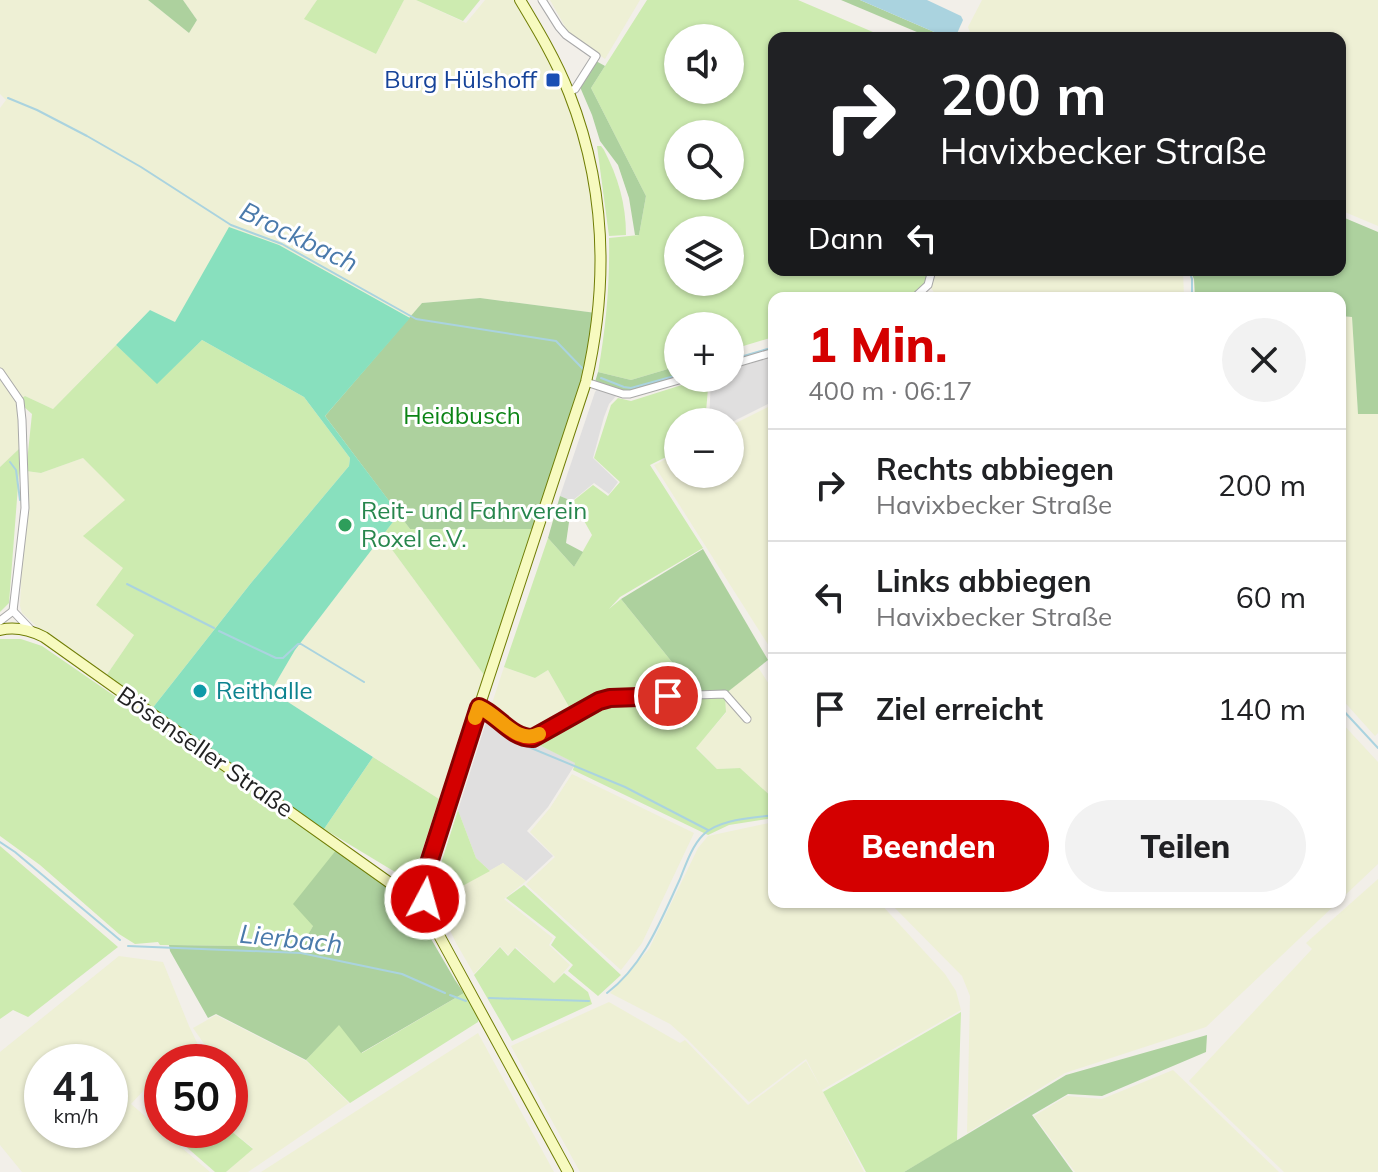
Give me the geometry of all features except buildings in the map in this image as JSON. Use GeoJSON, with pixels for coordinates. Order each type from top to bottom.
{"type":"FeatureCollection","features":[{"type":"Feature","properties":{"kind":"main road"},"geometry":{"type":"LineString","coordinates":[[520,0],[553,57],[586,146],[601,243],[599,313],[586,382],[435,841],[425,884],[428,910],[440,937],[568,1172]]}},
{"type":"Feature","properties":{"kind":"main road","name":"Bösenseller Straße"},"geometry":{"type":"LineString","coordinates":[[0,630],[33,632],[66,653],[428,910]]}},
{"type":"Feature","properties":{"kind":"main road"},"geometry":{"type":"LineString","coordinates":[[404,893],[425,884]]}},
{"type":"Feature","properties":{"kind":"street"},"geometry":{"type":"LineString","coordinates":[[542,0],[566,35],[596,56],[575,89],[568,92]]}},
{"type":"Feature","properties":{"kind":"street"},"geometry":{"type":"LineString","coordinates":[[744,361],[768,354]]}},
{"type":"Feature","properties":{"kind":"street"},"geometry":{"type":"LineString","coordinates":[[0,372],[20,401],[25,508],[13,611],[0,621]]}},
{"type":"Feature","properties":{"kind":"street"},"geometry":{"type":"LineString","coordinates":[[586,382],[623,394],[664,384]]}},
{"type":"Feature","properties":{"kind":"street"},"geometry":{"type":"LineString","coordinates":[[13,611],[33,632]]}},
{"type":"Feature","properties":{"kind":"street"},"geometry":{"type":"LineString","coordinates":[[479,707],[492,713],[524,738],[533,738],[599,701],[610,698],[725,694],[747,719]]}},
{"type":"Feature","properties":{"kind":"shaded area"},"geometry":{"type":"Polygon","coordinates":[[[768,358],[768,404],[744,416],[744,408],[710,408],[710,392],[744,392],[744,366],[768,358]]]}},
{"type":"Feature","properties":{"kind":"shaded area"},"geometry":{"type":"Polygon","coordinates":[[[598,388],[616,396],[604,417],[593,458],[618,482],[609,494],[594,483],[572,501],[560,496],[598,388]]]}},
{"type":"Feature","properties":{"kind":"shaded area"},"geometry":{"type":"Polygon","coordinates":[[[488,716],[576,763],[548,807],[527,831],[553,856],[526,881],[503,863],[490,871],[476,858],[458,810],[488,716]]]}},
{"type":"Feature","properties":{"kind":"green space"},"geometry":{"type":"Polygon","coordinates":[[[0,0],[148,0],[189,33],[197,20],[183,0],[317,0],[305,19],[376,54],[404,0],[416,0],[466,23],[485,0],[518,0],[568,98],[584,151],[595,209],[599,261],[596,313],[480,298],[422,303],[410,318],[279,245],[175,323],[150,310],[53,409],[25,396],[20,399],[0,369],[0,108],[6,100],[0,94],[0,0]]]}},
{"type":"Feature","properties":{"kind":"green space"},"geometry":{"type":"Polygon","coordinates":[[[148,0],[183,0],[197,20],[189,33],[148,0]]]}},
{"type":"Feature","properties":{"kind":"green space"},"geometry":{"type":"Polygon","coordinates":[[[317,0],[404,0],[376,54],[304,19],[317,0]]]}},
{"type":"Feature","properties":{"kind":"green space"},"geometry":{"type":"Polygon","coordinates":[[[416,0],[480,0],[463,21],[416,0]]]}},
{"type":"Feature","properties":{"kind":"green space"},"geometry":{"type":"Polygon","coordinates":[[[550,0],[640,0],[605,59],[568,32],[550,0]]]}},
{"type":"Feature","properties":{"kind":"green space"},"geometry":{"type":"Polygon","coordinates":[[[647,0],[798,0],[873,32],[768,32],[768,276],[928,276],[926,285],[918,292],[768,292],[768,339],[744,346],[744,312],[664,312],[664,370],[631,380],[598,372],[607,305],[609,238],[639,235],[646,196],[591,88],[647,0]]]}},
{"type":"Feature","properties":{"kind":"green space"},"geometry":{"type":"Polygon","coordinates":[[[841,0],[860,0],[934,32],[917,32],[841,0]]]}},
{"type":"Feature","properties":{"kind":"green space"},"geometry":{"type":"Polygon","coordinates":[[[982,0],[1378,0],[1378,226],[1346,213],[1346,32],[970,32],[968,27],[982,0]]]}},
{"type":"Feature","properties":{"kind":"green space"},"geometry":{"type":"Polygon","coordinates":[[[596,61],[605,66],[591,88],[646,196],[639,235],[635,235],[629,198],[618,165],[600,141],[580,87],[596,61]]]}},
{"type":"Feature","properties":{"kind":"green space"},"geometry":{"type":"Polygon","coordinates":[[[597,146],[604,150],[617,181],[625,212],[626,235],[609,236],[597,146]]]}},
{"type":"Feature","properties":{"kind":"green space"},"geometry":{"type":"Polygon","coordinates":[[[1346,219],[1378,232],[1378,414],[1358,414],[1352,317],[1346,316],[1346,292],[1195,292],[1193,276],[1346,276],[1346,219]]]}},
{"type":"Feature","properties":{"kind":"green space","name":"Reit- und Fahrverein Roxel e.V."},"geometry":{"type":"Polygon","coordinates":[[[229,227],[279,245],[410,318],[325,416],[399,514],[295,650],[271,691],[373,757],[324,829],[151,710],[349,466],[350,458],[304,397],[202,340],[157,384],[116,345],[150,310],[175,322],[229,227]]]}},
{"type":"Feature","properties":{"kind":"green space"},"geometry":{"type":"Polygon","coordinates":[[[934,276],[1183,276],[1184,292],[934,292],[931,288],[934,276]]]}},
{"type":"Feature","properties":{"kind":"green space","name":"Heidbusch"},"geometry":{"type":"Polygon","coordinates":[[[480,298],[596,313],[583,382],[535,529],[410,529],[325,416],[422,303],[480,298]]]}},
{"type":"Feature","properties":{"kind":"green space"},"geometry":{"type":"Polygon","coordinates":[[[1346,317],[1352,317],[1358,413],[1378,414],[1378,733],[1375,736],[1346,704],[1346,317]]]}},
{"type":"Feature","properties":{"kind":"green space"},"geometry":{"type":"Polygon","coordinates":[[[202,340],[304,397],[350,458],[349,466],[151,710],[106,676],[134,635],[96,605],[123,568],[83,536],[125,500],[83,458],[41,473],[26,471],[32,414],[20,399],[25,396],[53,409],[116,345],[157,383],[202,340]]]}},
{"type":"Feature","properties":{"kind":"green space"},"geometry":{"type":"Polygon","coordinates":[[[664,370],[664,381],[632,391],[595,382],[598,372],[631,380],[664,370]]]}},
{"type":"Feature","properties":{"kind":"green space"},"geometry":{"type":"Polygon","coordinates":[[[0,375],[17,402],[21,447],[0,467],[0,375]]]}},
{"type":"Feature","properties":{"kind":"green space"},"geometry":{"type":"Polygon","coordinates":[[[664,391],[708,392],[706,408],[664,408],[664,458],[650,465],[703,548],[620,597],[609,609],[621,599],[697,693],[609,694],[572,712],[548,670],[535,678],[504,667],[548,538],[574,567],[592,535],[573,501],[593,485],[608,496],[620,482],[594,458],[611,405],[618,398],[631,401],[664,391]]]}},
{"type":"Feature","properties":{"kind":"green space"},"geometry":{"type":"Polygon","coordinates":[[[768,407],[768,645],[669,488],[744,488],[744,419],[768,407]]]}},
{"type":"Feature","properties":{"kind":"green space"},"geometry":{"type":"Polygon","coordinates":[[[21,447],[9,603],[0,612],[0,467],[21,447]]]}},
{"type":"Feature","properties":{"kind":"green space"},"geometry":{"type":"Polygon","coordinates":[[[83,458],[126,500],[123,568],[134,635],[106,676],[45,634],[22,613],[20,606],[26,471],[41,473],[83,458]]]}},
{"type":"Feature","properties":{"kind":"green space"},"geometry":{"type":"Polygon","coordinates":[[[664,460],[664,481],[654,465],[664,460]]]}},
{"type":"Feature","properties":{"kind":"green space"},"geometry":{"type":"Polygon","coordinates":[[[560,496],[572,501],[566,543],[583,552],[574,567],[548,538],[560,496]]]}},
{"type":"Feature","properties":{"kind":"green space"},"geometry":{"type":"Polygon","coordinates":[[[399,514],[410,529],[535,529],[484,675],[382,536],[399,514]]]}},
{"type":"Feature","properties":{"kind":"green space"},"geometry":{"type":"Polygon","coordinates":[[[382,536],[484,675],[439,799],[271,691],[295,650],[382,536]]]}},
{"type":"Feature","properties":{"kind":"green space"},"geometry":{"type":"Polygon","coordinates":[[[703,549],[768,660],[725,694],[697,693],[621,599],[703,549]]]}},
{"type":"Feature","properties":{"kind":"green space"},"geometry":{"type":"Polygon","coordinates":[[[0,639],[21,639],[42,646],[337,849],[313,926],[302,947],[160,945],[158,942],[135,944],[0,836],[0,639]]]}},
{"type":"Feature","properties":{"kind":"green space"},"geometry":{"type":"Polygon","coordinates":[[[504,667],[535,678],[548,670],[572,712],[532,735],[516,730],[490,709],[504,667]]]}},
{"type":"Feature","properties":{"kind":"green space"},"geometry":{"type":"Polygon","coordinates":[[[758,667],[768,683],[768,794],[740,768],[717,769],[696,747],[726,713],[725,694],[758,667]]]}},
{"type":"Feature","properties":{"kind":"green space"},"geometry":{"type":"Polygon","coordinates":[[[725,696],[726,712],[696,748],[717,769],[740,768],[768,794],[768,819],[729,825],[708,835],[573,770],[575,763],[529,740],[611,701],[677,699],[666,717],[682,728],[698,698],[725,696]]]}},
{"type":"Feature","properties":{"kind":"green space"},"geometry":{"type":"Polygon","coordinates":[[[1346,727],[1378,762],[1378,864],[1346,894],[1346,727]]]}},
{"type":"Feature","properties":{"kind":"green space"},"geometry":{"type":"Polygon","coordinates":[[[373,757],[439,799],[414,876],[405,878],[324,829],[373,757]]]}},
{"type":"Feature","properties":{"kind":"green space"},"geometry":{"type":"Polygon","coordinates":[[[572,774],[694,833],[642,943],[621,970],[526,884],[555,857],[530,832],[572,774]]]}},
{"type":"Feature","properties":{"kind":"green space"},"geometry":{"type":"Polygon","coordinates":[[[458,810],[476,858],[490,871],[444,896],[437,896],[438,873],[458,810]]]}},
{"type":"Feature","properties":{"kind":"green space"},"geometry":{"type":"Polygon","coordinates":[[[768,823],[768,908],[884,908],[945,974],[956,991],[961,1010],[822,1090],[864,1172],[580,1172],[511,1046],[609,1002],[680,1043],[685,1040],[748,1105],[806,1061],[821,1088],[806,1059],[749,1102],[670,1024],[610,993],[649,949],[698,848],[708,836],[768,823]]]}},
{"type":"Feature","properties":{"kind":"green space"},"geometry":{"type":"Polygon","coordinates":[[[0,846],[118,947],[28,1017],[13,1010],[0,1019],[0,846]]]}},
{"type":"Feature","properties":{"kind":"green space"},"geometry":{"type":"Polygon","coordinates":[[[337,849],[409,901],[464,993],[361,1053],[339,1025],[306,1060],[216,1014],[208,1018],[169,945],[301,947],[313,926],[293,904],[337,849]]]}},
{"type":"Feature","properties":{"kind":"green space"},"geometry":{"type":"Polygon","coordinates":[[[503,863],[526,881],[504,899],[553,938],[549,945],[570,965],[554,983],[516,947],[508,955],[500,946],[474,974],[437,903],[437,896],[444,896],[503,863]]]}},
{"type":"Feature","properties":{"kind":"green space"},"geometry":{"type":"Polygon","coordinates":[[[1378,879],[1378,1172],[1284,1172],[1189,1081],[1312,949],[1306,943],[1378,879]]]}},
{"type":"Feature","properties":{"kind":"green space"},"geometry":{"type":"Polygon","coordinates":[[[524,885],[621,975],[598,996],[568,971],[573,965],[551,945],[556,937],[506,898],[524,885]]]}},
{"type":"Feature","properties":{"kind":"green space"},"geometry":{"type":"Polygon","coordinates":[[[895,908],[1332,908],[1206,1027],[1065,1073],[967,1133],[970,996],[962,976],[895,908]]]}},
{"type":"Feature","properties":{"kind":"green space"},"geometry":{"type":"Polygon","coordinates":[[[500,947],[508,956],[515,948],[554,983],[564,973],[588,992],[592,1004],[512,1041],[474,975],[500,947]]]}},
{"type":"Feature","properties":{"kind":"green space"},"geometry":{"type":"Polygon","coordinates":[[[119,956],[163,962],[198,1044],[144,1044],[144,1090],[131,1104],[144,1115],[144,1148],[182,1148],[210,1172],[22,1172],[0,1145],[0,1052],[119,956]]]}},
{"type":"Feature","properties":{"kind":"green space"},"geometry":{"type":"Polygon","coordinates":[[[464,993],[478,1016],[478,1022],[350,1103],[306,1060],[339,1024],[362,1053],[464,993]]]}},
{"type":"Feature","properties":{"kind":"green space"},"geometry":{"type":"Polygon","coordinates":[[[961,1012],[957,1141],[904,1172],[866,1172],[823,1092],[961,1012]]]}},
{"type":"Feature","properties":{"kind":"green space"},"geometry":{"type":"Polygon","coordinates":[[[216,1015],[306,1061],[349,1103],[248,1172],[226,1172],[253,1148],[248,1144],[248,1044],[204,1044],[193,1028],[216,1015]]]}},
{"type":"Feature","properties":{"kind":"green space"},"geometry":{"type":"Polygon","coordinates":[[[478,1033],[554,1172],[261,1172],[478,1033]]]}},
{"type":"Feature","properties":{"kind":"green space"},"geometry":{"type":"Polygon","coordinates":[[[1207,1035],[1206,1052],[1102,1096],[1068,1094],[1032,1115],[1073,1172],[904,1172],[1066,1075],[1207,1035]]]}},
{"type":"Feature","properties":{"kind":"green space"},"geometry":{"type":"Polygon","coordinates":[[[1173,1070],[1279,1172],[1075,1172],[1034,1116],[1067,1096],[1102,1099],[1173,1070]]]}},
{"type":"Feature","properties":{"kind":"green space"},"geometry":{"type":"Polygon","coordinates":[[[248,1145],[253,1149],[226,1172],[215,1172],[188,1148],[248,1148],[248,1145]]]}},
{"type":"Feature","properties":{"kind":"water"},"geometry":{"type":"Polygon","coordinates":[[[860,0],[927,0],[961,16],[963,20],[958,32],[934,32],[860,0]]]}},
{"type":"Feature","properties":{"kind":"waterway","name":"Brockbach"},"geometry":{"type":"LineString","coordinates":[[8,98],[87,136],[231,225],[282,244],[416,319],[556,341],[583,369]]}},
{"type":"Feature","properties":{"kind":"waterway"},"geometry":{"type":"LineString","coordinates":[[1191,276],[1192,292]]}},
{"type":"Feature","properties":{"kind":"waterway","name":"Brockbach"},"geometry":{"type":"LineString","coordinates":[[744,356],[768,349]]}},
{"type":"Feature","properties":{"kind":"waterway","name":"Brockbach"},"geometry":{"type":"LineString","coordinates":[[601,378],[631,388],[664,379]]}},
{"type":"Feature","properties":{"kind":"waterway"},"geometry":{"type":"LineString","coordinates":[[10,462],[16,470],[20,500]]}},
{"type":"Feature","properties":{"kind":"waterway"},"geometry":{"type":"LineString","coordinates":[[127,584],[214,628]]}},
{"type":"Feature","properties":{"kind":"waterway"},"geometry":{"type":"LineString","coordinates":[[219,631],[276,658],[283,658],[301,644],[364,682]]}},
{"type":"Feature","properties":{"kind":"waterway"},"geometry":{"type":"LineString","coordinates":[[1346,713],[1378,748]]}},
{"type":"Feature","properties":{"kind":"waterway"},"geometry":{"type":"LineString","coordinates":[[486,716],[519,743],[625,787],[708,830]]}},
{"type":"Feature","properties":{"kind":"waterway","name":"Lierbach"},"geometry":{"type":"LineString","coordinates":[[607,993],[631,969],[650,941],[703,835],[727,822],[768,816]]}},
{"type":"Feature","properties":{"kind":"waterway","name":"Lierbach"},"geometry":{"type":"LineString","coordinates":[[0,842],[120,940]]}},
{"type":"Feature","properties":{"kind":"waterway","name":"Lierbach"},"geometry":{"type":"LineString","coordinates":[[128,946],[301,953],[402,974],[445,993]]}},
{"type":"Feature","properties":{"kind":"waterway","name":"Lierbach"},"geometry":{"type":"LineString","coordinates":[[450,995],[466,1001]]}},
{"type":"Feature","properties":{"kind":"waterway","name":"Lierbach"},"geometry":{"type":"LineString","coordinates":[[489,998],[589,1001]]}},
{"type":"Feature","properties":{"kind":"slow traffic"},"geometry":{"type":"LineString","coordinates":[[475,718],[479,707],[492,713],[524,738],[539,734]]}},
{"type":"Feature","properties":{"kind":"place","name":"Burg Hülshoff"},"geometry":{"type":"Point","coordinates":[553,80]}},
{"type":"Feature","properties":{"kind":"place","name":"Reit- und Fahrverein Roxel e.V."},"geometry":{"type":"Point","coordinates":[345,525]}},
{"type":"Feature","properties":{"kind":"place","name":"Reithalle"},"geometry":{"type":"Point","coordinates":[200,691]}},
{"type":"Feature","properties":{"kind":"route"},"geometry":{"type":"LineString","coordinates":[[425,899],[428,866],[479,707],[492,713],[524,738],[533,738],[599,701],[668,696]]}}]}
